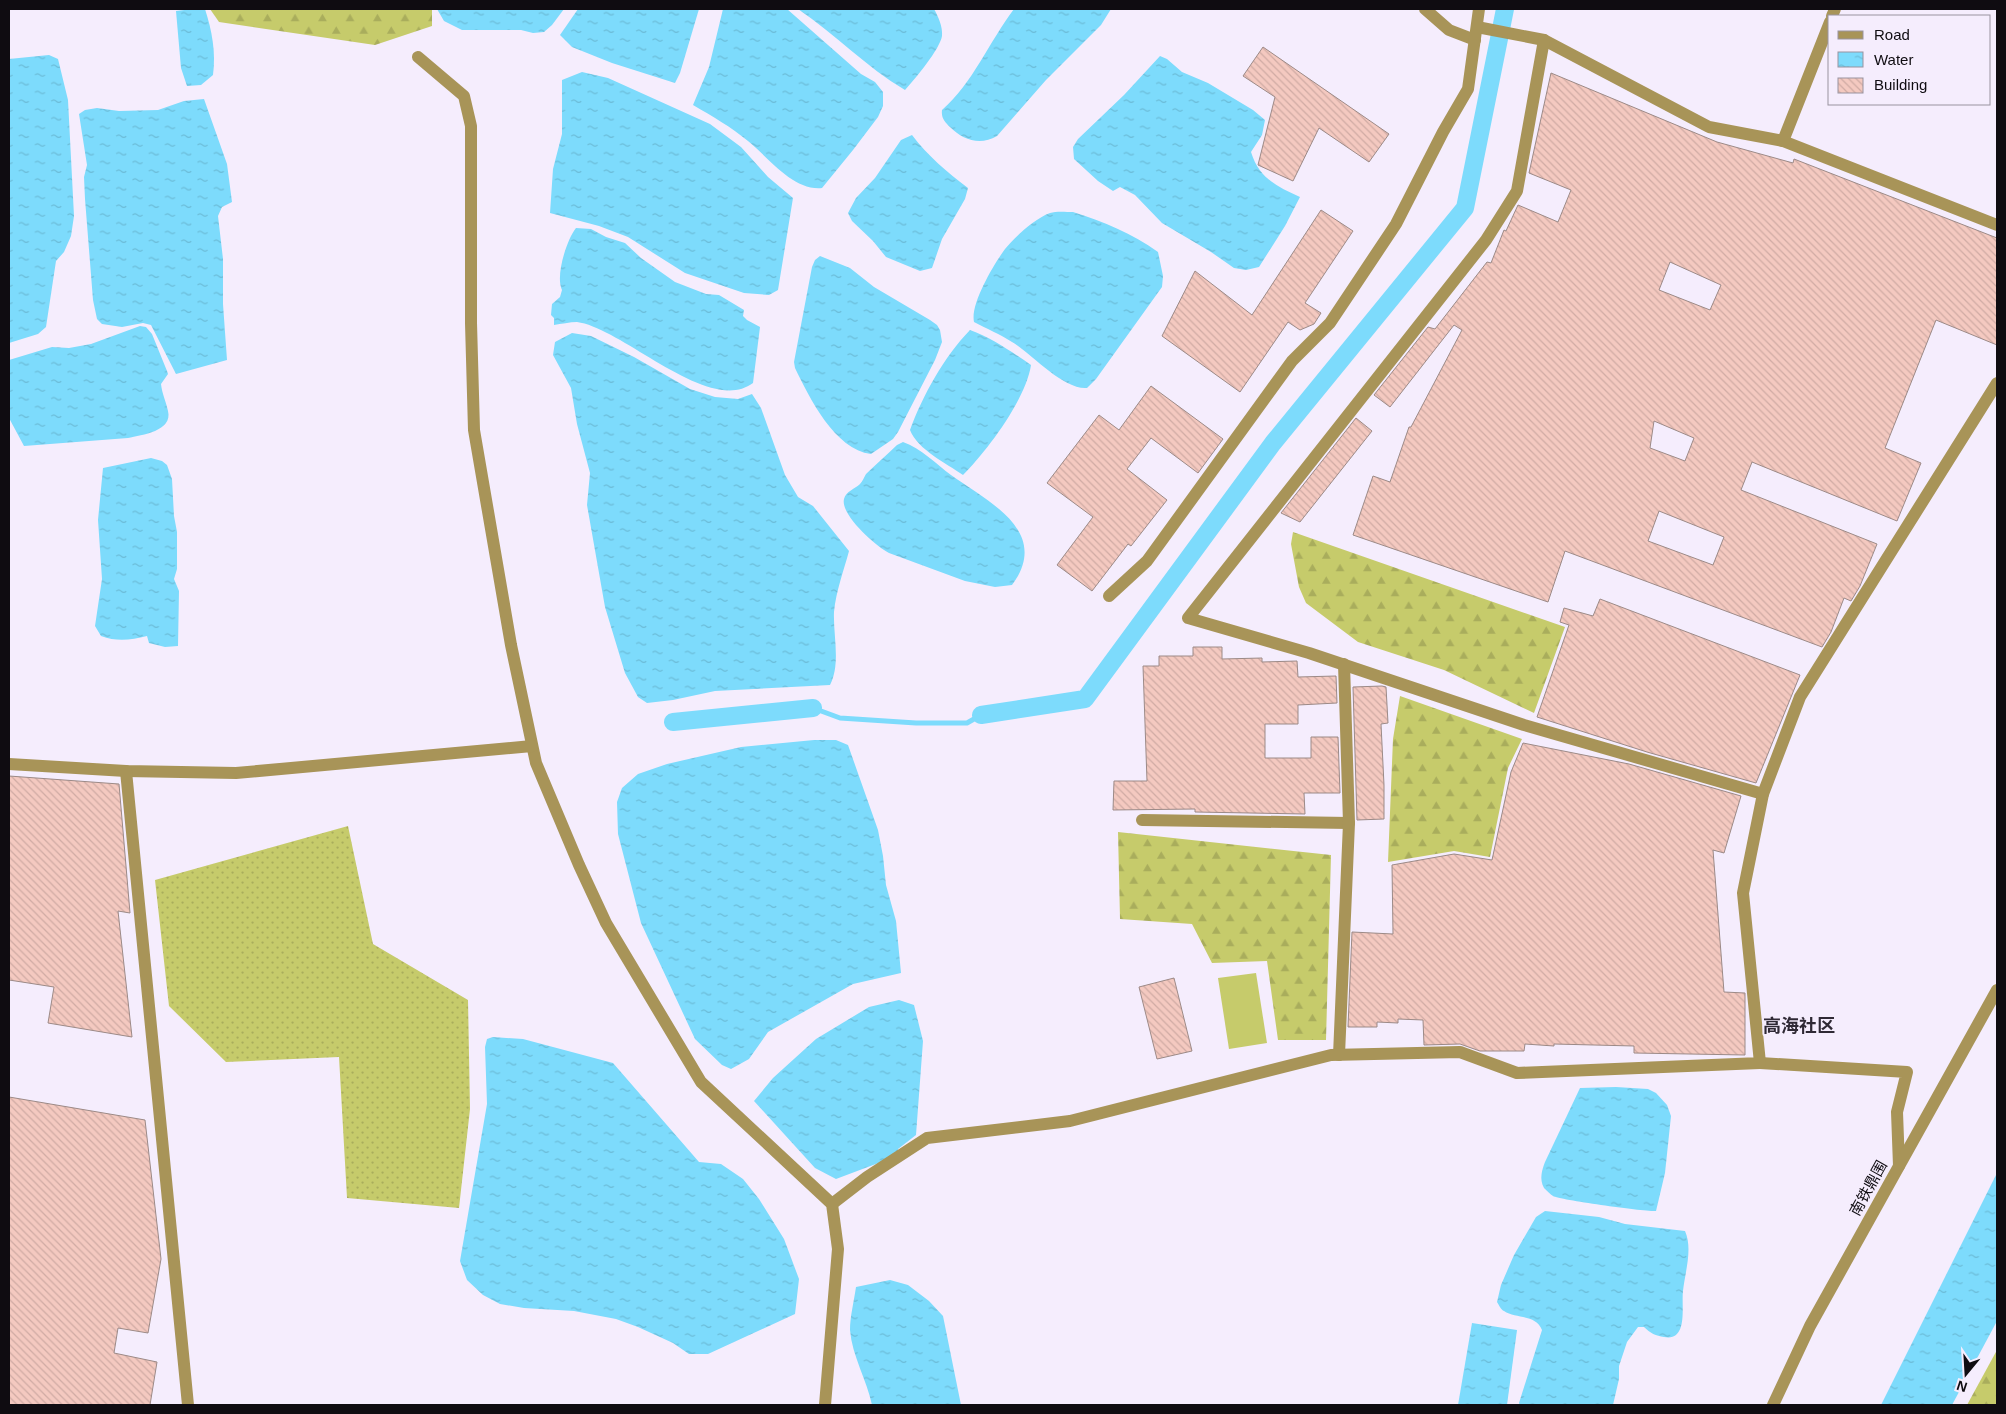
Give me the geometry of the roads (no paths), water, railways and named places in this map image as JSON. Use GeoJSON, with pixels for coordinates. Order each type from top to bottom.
{"type":"FeatureCollection","features":[{"type":"Feature","properties":{"kind":"street"},"geometry":{"type":"LineString","coordinates":[[1425,9],[1449,30],[1476,34],[1494,30],[1544,40],[1709,127],[1783,141],[1997,225]]}},
{"type":"Feature","properties":{"kind":"street"},"geometry":{"type":"LineString","coordinates":[[1109,596],[1147,561],[1292,361],[1330,323],[1396,224],[1468,89],[1479,9]]}},
{"type":"Feature","properties":{"kind":"street"},"geometry":{"type":"LineString","coordinates":[[1783,141],[1828,27]]}},
{"type":"Feature","properties":{"kind":"street"},"geometry":{"type":"LineString","coordinates":[[1544,40],[1517,191],[1486,240],[1188,618],[1344,664],[1524,725],[1763,794]]}},
{"type":"Feature","properties":{"kind":"street"},"geometry":{"type":"LineString","coordinates":[[418,57],[464,96],[471,126],[471,324],[474,430],[511,645],[539,772],[606,923],[701,1082],[832,1204],[838,1249],[825,1405]]}},
{"type":"Feature","properties":{"kind":"street"},"geometry":{"type":"LineString","coordinates":[[1760,1063],[1743,893],[1763,794],[1800,697],[1997,383]]}},
{"type":"Feature","properties":{"kind":"street"},"geometry":{"type":"LineString","coordinates":[[1339,1055],[1349,823],[1344,664]]}},
{"type":"Feature","properties":{"kind":"street"},"geometry":{"type":"LineString","coordinates":[[9,764],[236,773],[532,746]]}},
{"type":"Feature","properties":{"kind":"street"},"geometry":{"type":"LineString","coordinates":[[126,770],[188,1405]]}},
{"type":"Feature","properties":{"kind":"street"},"geometry":{"type":"LineString","coordinates":[[1142,820],[1349,823]]}},
{"type":"Feature","properties":{"kind":"street","name":"南铁鼎围"},"geometry":{"type":"LineString","coordinates":[[1773,1405],[1810,1326],[1997,990]]}},
{"type":"Feature","properties":{"kind":"street"},"geometry":{"type":"LineString","coordinates":[[832,1204],[867,1177],[926,1138],[1070,1121],[1331,1055],[1460,1052],[1517,1073],[1760,1063],[1907,1072],[1897,1112],[1899,1166]]}},
{"type":"Feature","properties":{"kind":"water"},"geometry":{"type":"Polygon","coordinates":[[[205,9],[213,42],[214,66],[213,75],[201,85],[187,86],[181,68],[176,11],[205,9]]]}},
{"type":"Feature","properties":{"kind":"water"},"geometry":{"type":"Polygon","coordinates":[[[437,9],[564,9],[544,32],[533,33],[521,30],[462,30],[444,21],[437,9]]]}},
{"type":"Feature","properties":{"kind":"water"},"geometry":{"type":"Polygon","coordinates":[[[578,9],[699,9],[680,73],[675,83],[612,63],[572,47],[560,35],[578,9]]]}},
{"type":"Feature","properties":{"kind":"water"},"geometry":{"type":"Polygon","coordinates":[[[723,9],[787,9],[861,74],[875,82],[883,92],[883,106],[878,117],[822,188],[811,187],[791,179],[742,136],[693,105],[709,67],[723,9]]]}},
{"type":"Feature","properties":{"kind":"water"},"geometry":{"type":"Polygon","coordinates":[[[798,9],[934,9],[939,18],[942,36],[932,56],[905,90],[877,71],[798,9]]]}},
{"type":"Feature","properties":{"kind":"water"},"geometry":{"type":"Polygon","coordinates":[[[1014,9],[1111,9],[1101,25],[1046,80],[997,136],[984,141],[966,138],[955,132],[946,123],[942,110],[972,75],[1014,9]]]}},
{"type":"Feature","properties":{"kind":"water"},"geometry":{"type":"Polygon","coordinates":[[[49,55],[58,59],[68,100],[74,216],[71,236],[64,252],[56,261],[46,327],[38,334],[9,343],[9,59],[49,55]]]}},
{"type":"Feature","properties":{"kind":"water"},"geometry":{"type":"Polygon","coordinates":[[[1160,56],[1167,59],[1182,72],[1208,83],[1253,110],[1265,120],[1262,135],[1251,152],[1254,161],[1264,175],[1276,185],[1300,197],[1285,226],[1259,267],[1246,270],[1234,268],[1162,223],[1135,195],[1120,187],[1113,191],[1098,181],[1074,159],[1073,147],[1078,139],[1124,95],[1160,56]]]}},
{"type":"Feature","properties":{"kind":"water"},"geometry":{"type":"Polygon","coordinates":[[[582,72],[608,78],[710,124],[741,147],[768,177],[793,198],[778,290],[769,295],[744,293],[685,273],[628,237],[599,226],[550,213],[553,169],[562,134],[562,80],[582,72]]]}},
{"type":"Feature","properties":{"kind":"water"},"geometry":{"type":"Polygon","coordinates":[[[204,99],[227,164],[232,202],[222,207],[218,216],[223,259],[223,304],[227,360],[176,374],[151,325],[143,323],[122,327],[102,324],[97,319],[93,300],[85,199],[84,177],[87,165],[79,114],[85,110],[97,108],[119,111],[158,110],[184,101],[204,99]]]}},
{"type":"Feature","properties":{"kind":"water"},"geometry":{"type":"Polygon","coordinates":[[[912,135],[938,163],[968,188],[965,199],[942,239],[932,268],[920,271],[886,257],[873,241],[852,221],[848,213],[856,198],[875,178],[901,140],[912,135]]]}},
{"type":"Feature","properties":{"kind":"water"},"geometry":{"type":"Polygon","coordinates":[[[1073,212],[1117,229],[1138,239],[1158,252],[1163,276],[1162,287],[1096,379],[1087,388],[1068,383],[1012,342],[974,322],[979,295],[995,264],[1009,244],[1026,228],[1050,213],[1073,212]]]}},
{"type":"Feature","properties":{"kind":"water"},"geometry":{"type":"Polygon","coordinates":[[[576,228],[591,229],[606,237],[625,243],[641,258],[675,282],[706,294],[719,295],[744,310],[743,316],[760,327],[753,383],[735,390],[713,388],[690,380],[596,328],[577,322],[554,325],[554,318],[551,315],[552,304],[560,297],[562,290],[560,276],[563,258],[569,240],[576,228]]]}},
{"type":"Feature","properties":{"kind":"water"},"geometry":{"type":"Polygon","coordinates":[[[820,256],[850,268],[874,287],[930,320],[940,330],[942,342],[935,360],[898,432],[893,439],[871,454],[858,450],[846,443],[835,433],[816,407],[795,368],[794,362],[812,267],[815,260],[820,256]]]}},
{"type":"Feature","properties":{"kind":"water"},"geometry":{"type":"Polygon","coordinates":[[[140,326],[146,327],[152,334],[168,374],[161,384],[168,411],[166,423],[155,431],[128,438],[24,446],[9,418],[9,360],[52,347],[69,348],[91,344],[140,326]]]}},
{"type":"Feature","properties":{"kind":"water"},"geometry":{"type":"Polygon","coordinates":[[[970,330],[994,341],[1031,365],[1028,379],[1014,408],[994,439],[963,475],[926,450],[919,444],[910,430],[921,403],[935,377],[951,352],[970,330]]]}},
{"type":"Feature","properties":{"kind":"water"},"geometry":{"type":"Polygon","coordinates":[[[572,333],[591,336],[634,357],[690,389],[715,397],[738,399],[752,394],[761,408],[785,475],[798,497],[813,506],[849,551],[835,604],[836,659],[830,685],[715,691],[673,700],[647,703],[638,697],[625,673],[605,607],[587,505],[590,473],[577,424],[571,388],[553,355],[555,342],[572,333]]]}},
{"type":"Feature","properties":{"kind":"water"},"geometry":{"type":"Polygon","coordinates":[[[903,442],[922,452],[997,507],[1020,533],[1024,549],[1022,566],[1012,585],[995,587],[965,581],[889,553],[876,544],[853,522],[844,506],[845,496],[860,484],[866,474],[897,445],[903,442]]]}},
{"type":"Feature","properties":{"kind":"water"},"geometry":{"type":"Polygon","coordinates":[[[151,458],[162,461],[167,465],[172,479],[177,532],[177,569],[174,579],[179,591],[178,646],[165,647],[149,643],[147,636],[124,640],[107,638],[101,636],[95,626],[102,579],[98,520],[103,468],[151,458]]]}},
{"type":"Feature","properties":{"kind":"water"},"geometry":{"type":"Polygon","coordinates":[[[814,740],[836,740],[848,745],[878,830],[886,885],[896,921],[901,973],[853,984],[768,1032],[749,1059],[731,1069],[722,1065],[695,1039],[641,923],[618,834],[617,802],[622,788],[638,774],[667,764],[741,747],[814,740]]]}},
{"type":"Feature","properties":{"kind":"water"},"geometry":{"type":"Polygon","coordinates":[[[899,1000],[914,1005],[923,1041],[916,1135],[898,1149],[897,1156],[836,1179],[815,1168],[754,1101],[773,1078],[816,1039],[869,1007],[899,1000]]]}},
{"type":"Feature","properties":{"kind":"water"},"geometry":{"type":"Polygon","coordinates":[[[493,1037],[523,1039],[613,1063],[699,1162],[721,1164],[743,1179],[759,1199],[784,1239],[799,1279],[795,1314],[708,1354],[689,1354],[673,1343],[616,1319],[574,1311],[524,1308],[500,1304],[483,1295],[467,1280],[460,1261],[487,1104],[485,1047],[487,1039],[493,1037]]]}},
{"type":"Feature","properties":{"kind":"water"},"geometry":{"type":"Polygon","coordinates":[[[1616,1087],[1648,1089],[1656,1093],[1667,1105],[1671,1116],[1665,1173],[1656,1211],[1637,1210],[1559,1198],[1553,1196],[1542,1185],[1545,1162],[1580,1088],[1616,1087]]]}},
{"type":"Feature","properties":{"kind":"water"},"geometry":{"type":"Polygon","coordinates":[[[1997,1173],[1997,1321],[1952,1405],[1881,1405],[1997,1173]]]}},
{"type":"Feature","properties":{"kind":"water"},"geometry":{"type":"Polygon","coordinates":[[[1545,1211],[1599,1217],[1625,1224],[1685,1231],[1688,1245],[1688,1261],[1680,1328],[1677,1334],[1672,1337],[1664,1337],[1653,1334],[1644,1327],[1638,1327],[1627,1342],[1619,1366],[1619,1379],[1613,1405],[1520,1405],[1519,1403],[1542,1330],[1535,1321],[1501,1309],[1497,1302],[1501,1285],[1514,1255],[1536,1217],[1545,1211]]]}},
{"type":"Feature","properties":{"kind":"water"},"geometry":{"type":"Polygon","coordinates":[[[890,1280],[908,1285],[929,1301],[943,1316],[961,1405],[872,1405],[851,1340],[851,1314],[856,1287],[890,1280]]]}},
{"type":"Feature","properties":{"kind":"water"},"geometry":{"type":"Polygon","coordinates":[[[1472,1323],[1517,1330],[1507,1405],[1458,1405],[1472,1323]]]}},
{"type":"Feature","properties":{"kind":"waterway"},"geometry":{"type":"LineString","coordinates":[[981,715],[1085,699],[1273,443],[1465,208],[1505,9]]}},
{"type":"Feature","properties":{"kind":"waterway"},"geometry":{"type":"LineString","coordinates":[[813,708],[840,718],[916,723],[967,723],[981,715]]}},
{"type":"Feature","properties":{"kind":"waterway"},"geometry":{"type":"LineString","coordinates":[[673,722],[813,708]]}},
{"type":"Feature","properties":{"kind":"district","name":"高海社区"},"geometry":{"type":"Point","coordinates":[1799,1026]}}]}
